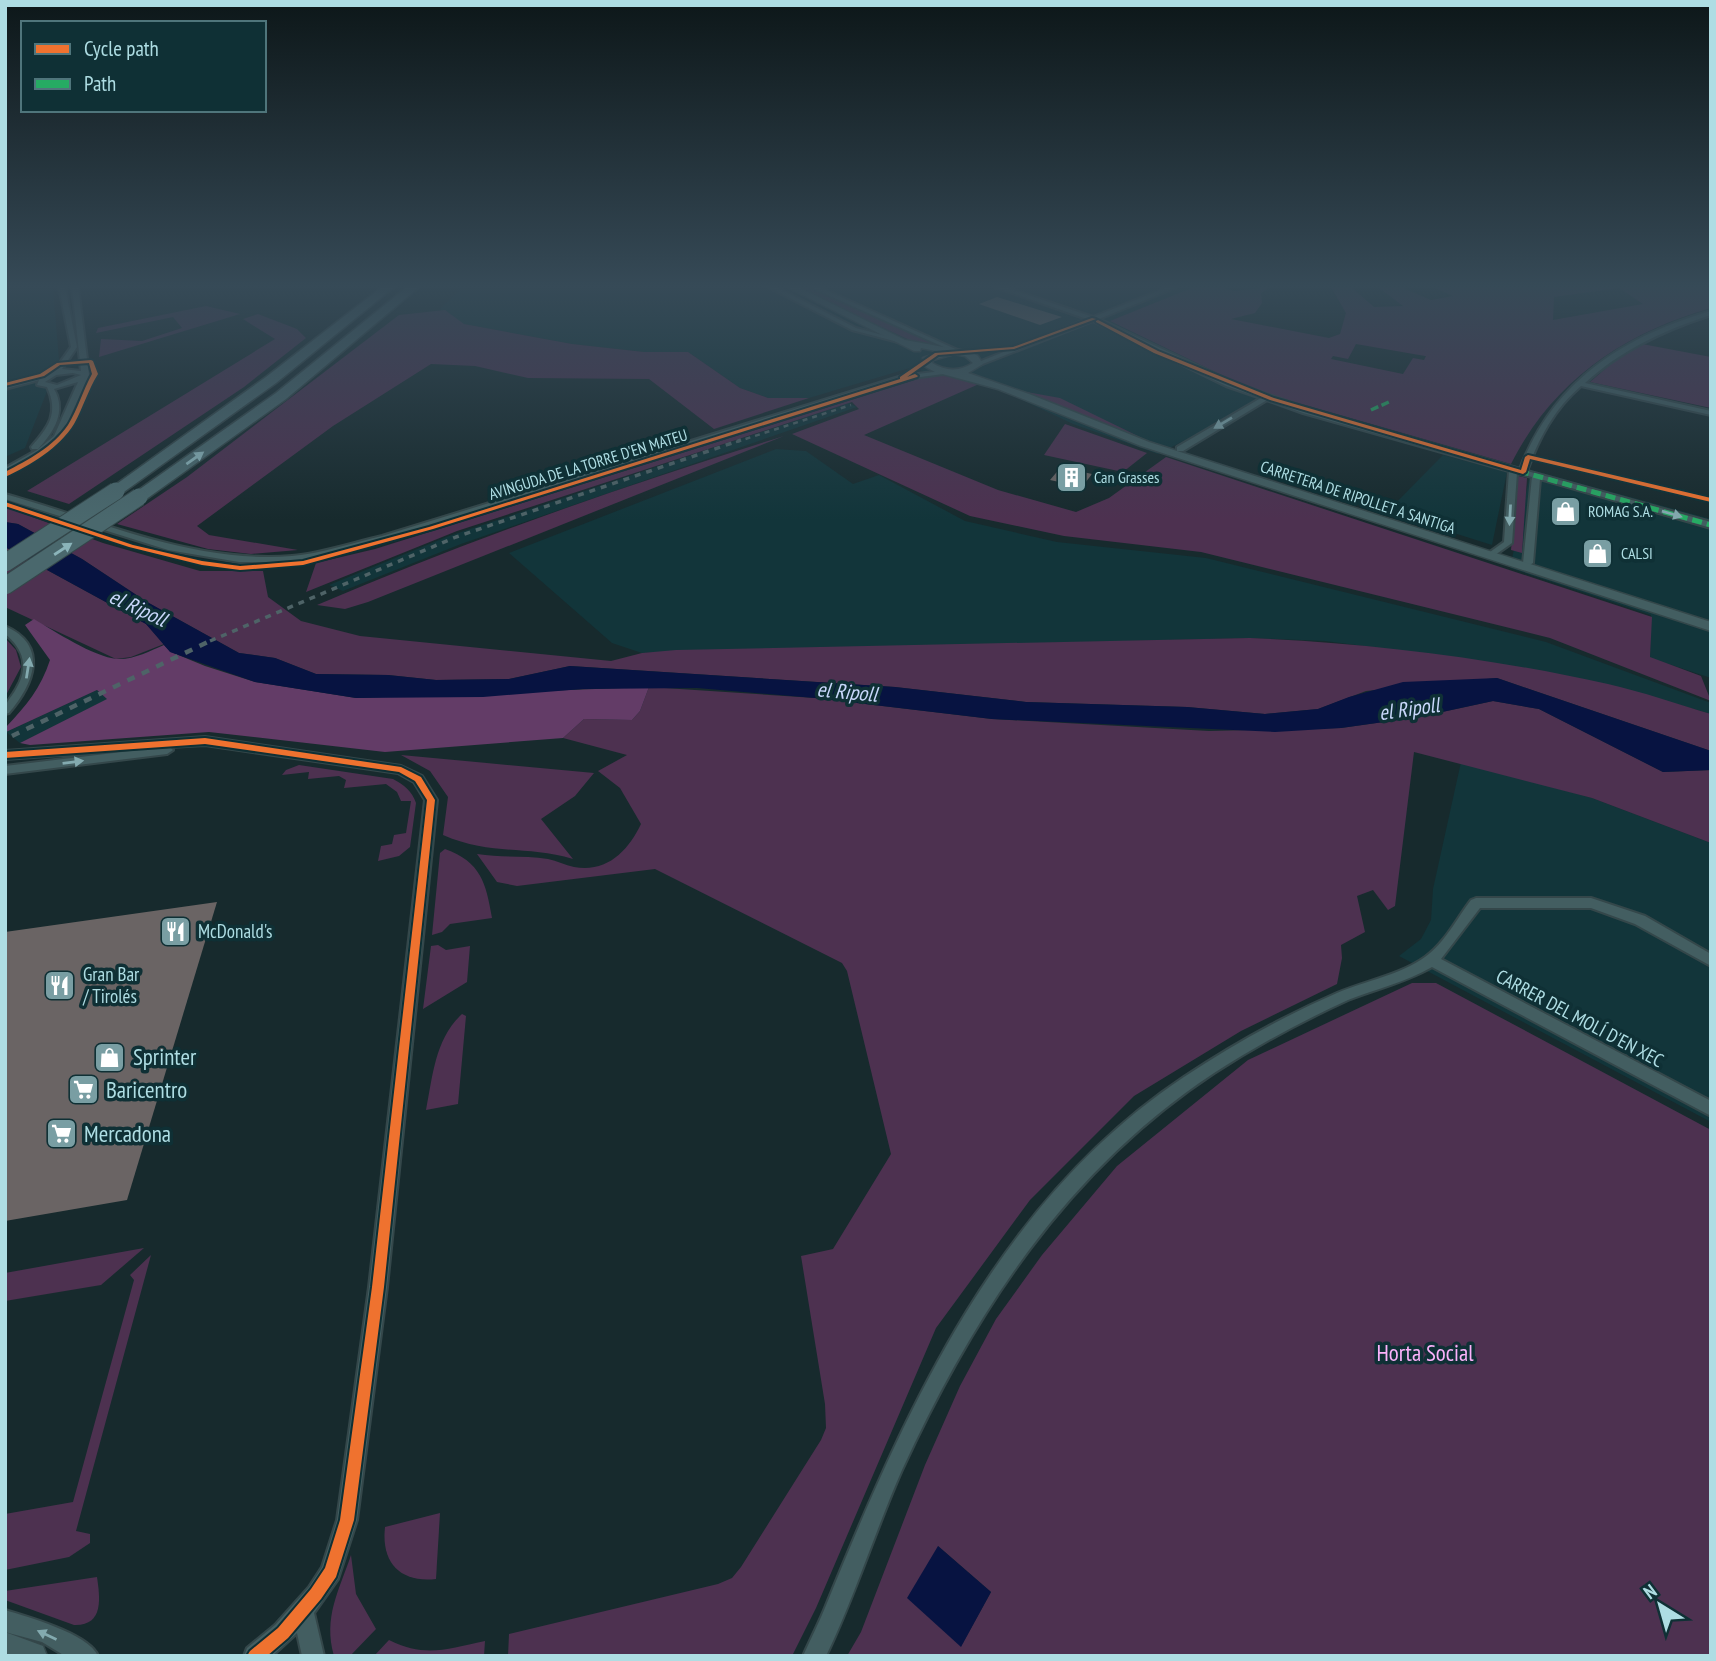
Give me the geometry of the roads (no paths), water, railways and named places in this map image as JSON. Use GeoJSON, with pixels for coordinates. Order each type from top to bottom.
{"type":"FeatureCollection","features":[{"type":"Feature","properties":{"kind":"highway"},"geometry":{"type":"LineString","coordinates":[[5,563],[116,491],[290,365]]}},
{"type":"Feature","properties":{"kind":"highway"},"geometry":{"type":"LineString","coordinates":[[5,586],[139,497],[281,396],[319,365]]}},
{"type":"Feature","properties":{"kind":"main road"},"geometry":{"type":"LineString","coordinates":[[930,365],[932,368],[999,385]]}},
{"type":"Feature","properties":{"kind":"main road"},"geometry":{"type":"LineString","coordinates":[[951,372],[977,365],[999,385]]}},
{"type":"Feature","properties":{"kind":"main road","name":"CARRETERA DE RIPOLLET A SANTIGA"},"geometry":{"type":"LineString","coordinates":[[999,385],[1136,441],[1711,627]]}},
{"type":"Feature","properties":{"kind":"street"},"geometry":{"type":"LineString","coordinates":[[56,373],[62,365]]}},
{"type":"Feature","properties":{"kind":"street"},"geometry":{"type":"LineString","coordinates":[[5,472],[40,452],[57,437],[83,376],[82,365]]}},
{"type":"Feature","properties":{"kind":"street","name":"AVINGUDA DE LA TORRE D'EN MATEU"},"geometry":{"type":"LineString","coordinates":[[904,377],[921,365]]}},
{"type":"Feature","properties":{"kind":"street"},"geometry":{"type":"LineString","coordinates":[[1187,365],[1267,397],[1711,525]]}},
{"type":"Feature","properties":{"kind":"street"},"geometry":{"type":"LineString","coordinates":[[1494,552],[1508,542],[1518,471],[1543,424],[1581,383],[1607,365]]}},
{"type":"Feature","properties":{"kind":"street"},"geometry":{"type":"LineString","coordinates":[[5,388],[56,373],[71,371],[83,376]]}},
{"type":"Feature","properties":{"kind":"street","name":"AVINGUDA DE LA TORRE D'EN MATEU"},"geometry":{"type":"LineString","coordinates":[[5,496],[168,547],[239,559],[280,559],[322,554],[384,538],[904,377],[951,372]]}},
{"type":"Feature","properties":{"kind":"street"},"geometry":{"type":"LineString","coordinates":[[41,384],[41,380],[47,376]]}},
{"type":"Feature","properties":{"kind":"street"},"geometry":{"type":"LineString","coordinates":[[5,388],[41,384],[50,387],[83,376]]}},
{"type":"Feature","properties":{"kind":"street"},"geometry":{"type":"LineString","coordinates":[[1581,383],[1711,412]]}},
{"type":"Feature","properties":{"kind":"street"},"geometry":{"type":"LineString","coordinates":[[5,466],[34,448],[48,432],[58,401],[50,387]]}},
{"type":"Feature","properties":{"kind":"street"},"geometry":{"type":"LineString","coordinates":[[1180,449],[1267,397]]}},
{"type":"Feature","properties":{"kind":"street"},"geometry":{"type":"LineString","coordinates":[[1528,563],[1536,476]]}},
{"type":"Feature","properties":{"kind":"street"},"geometry":{"type":"LineString","coordinates":[[5,629],[24,645],[31,661],[25,682],[5,711]]}},
{"type":"Feature","properties":{"kind":"street"},"geometry":{"type":"LineString","coordinates":[[5,755],[190,741],[247,747],[401,770],[423,785],[432,808],[354,1481],[341,1546],[331,1572],[303,1612],[255,1656]]}},
{"type":"Feature","properties":{"kind":"street"},"geometry":{"type":"LineString","coordinates":[[5,770],[187,748],[247,747]]}},
{"type":"Feature","properties":{"kind":"street"},"geometry":{"type":"LineString","coordinates":[[814,1656],[830,1626],[870,1519],[955,1347],[995,1279],[1065,1191],[1139,1120],[1196,1076],[1291,1022],[1431,960],[1476,902],[1591,903],[1616,909],[1711,961]]}},
{"type":"Feature","properties":{"kind":"street","name":"CARRER DEL MOLÍ D'EN XEC"},"geometry":{"type":"LineString","coordinates":[[1431,960],[1711,1109]]}},
{"type":"Feature","properties":{"kind":"street"},"geometry":{"type":"LineString","coordinates":[[303,1612],[313,1656]]}},
{"type":"Feature","properties":{"kind":"street"},"geometry":{"type":"LineString","coordinates":[[5,1621],[46,1633],[87,1656]]}},
{"type":"Feature","properties":{"kind":"street"},"geometry":{"type":"LineString","coordinates":[[5,1646],[33,1656]]}},
{"type":"Feature","properties":{"kind":"water","name":"el Ripoll"},"geometry":{"type":"Polygon","coordinates":[[[5,522],[18,524],[82,559],[147,602],[239,653],[275,658],[316,674],[388,675],[436,680],[509,679],[570,666],[895,687],[1026,702],[1187,707],[1265,714],[1318,709],[1403,682],[1497,678],[1711,751],[1711,770],[1663,772],[1539,709],[1493,701],[1419,717],[1341,728],[1275,732],[992,719],[815,698],[697,688],[583,689],[483,697],[356,698],[255,682],[170,652],[146,624],[5,547],[5,522]]]}},
{"type":"Feature","properties":{"kind":"water"},"geometry":{"type":"Polygon","coordinates":[[[938,1546],[991,1592],[961,1647],[907,1598],[938,1546]]]}},
{"type":"Feature","properties":{"kind":"railway"},"geometry":{"type":"LineString","coordinates":[[736,442],[851,405]]}},
{"type":"Feature","properties":{"kind":"railway"},"geometry":{"type":"LineString","coordinates":[[210,641],[456,537],[741,440]]}},
{"type":"Feature","properties":{"kind":"railway"},"geometry":{"type":"LineString","coordinates":[[12,736],[214,639]]}},
{"type":"Feature","properties":{"kind":"place","name":"Can Grasses"},"geometry":{"type":"Point","coordinates":[1071,477]}},
{"type":"Feature","properties":{"kind":"place","name":"ROMAG S.A."},"geometry":{"type":"Point","coordinates":[1565,511]}},
{"type":"Feature","properties":{"kind":"place","name":"CALSI"},"geometry":{"type":"Point","coordinates":[1598,553]}},
{"type":"Feature","properties":{"kind":"place","name":"McDonald's"},"geometry":{"type":"Point","coordinates":[175,931]}},
{"type":"Feature","properties":{"kind":"place","name":"Gran Bar / Tirolés"},"geometry":{"type":"Point","coordinates":[60,985]}},
{"type":"Feature","properties":{"kind":"place","name":"Sprinter"},"geometry":{"type":"Point","coordinates":[110,1057]}},
{"type":"Feature","properties":{"kind":"place","name":"Baricentro"},"geometry":{"type":"Point","coordinates":[83,1090]}},
{"type":"Feature","properties":{"kind":"place","name":"Mercadona"},"geometry":{"type":"Point","coordinates":[61,1134]}},
{"type":"Feature","properties":{"kind":"park label","name":"Horta Social"},"geometry":{"type":"Point","coordinates":[1425,1353]}}]}
